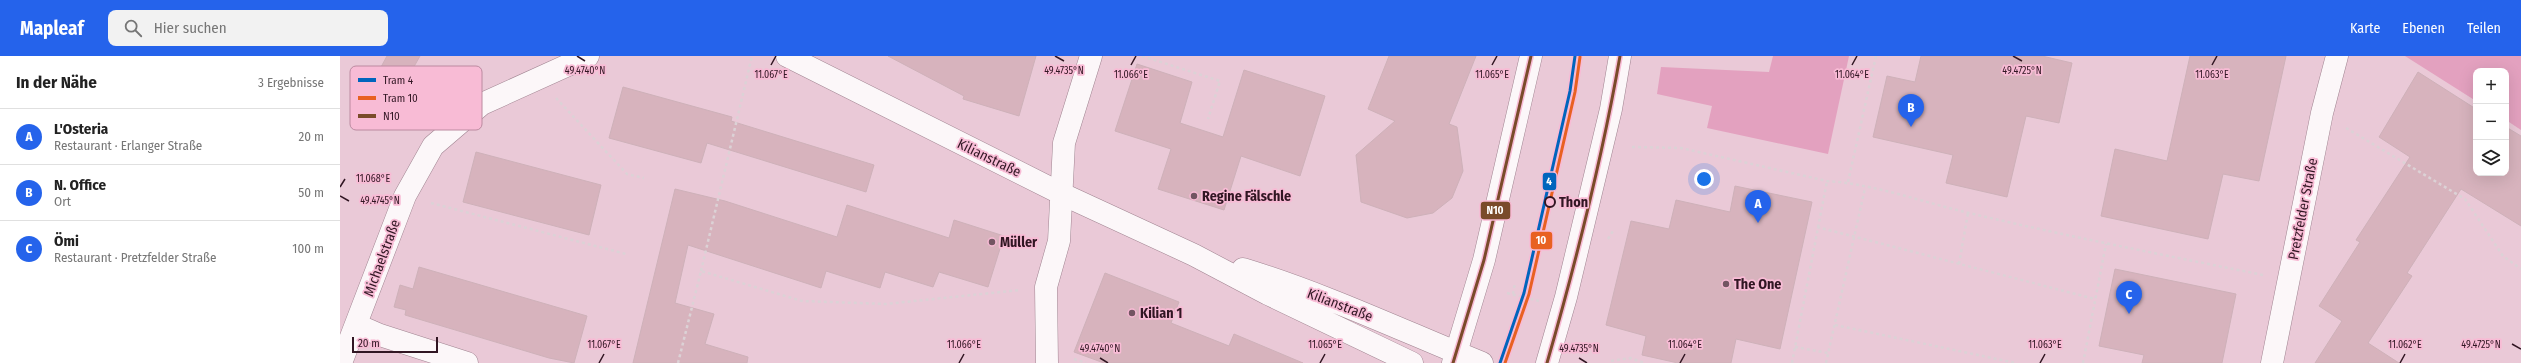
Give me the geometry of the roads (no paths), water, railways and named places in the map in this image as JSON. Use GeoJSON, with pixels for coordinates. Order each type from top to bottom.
{"type":"FeatureCollection","features":[{"type":"Feature","properties":{"kind":"main road","name":"Michaelstraße"},"geometry":{"type":"LineString","coordinates":[[482,104],[588,56]]}},
{"type":"Feature","properties":{"kind":"main road","name":"Kilianstraße"},"geometry":{"type":"LineString","coordinates":[[787,56],[1062,194],[1194,254],[1268,294],[1412,363]]}},
{"type":"Feature","properties":{"kind":"main road"},"geometry":{"type":"LineString","coordinates":[[1047,363],[1046,287],[1059,241],[1064,143],[1091,56]]}},
{"type":"Feature","properties":{"kind":"main road"},"geometry":{"type":"LineString","coordinates":[[1454,358],[1491,231],[1531,56]]}},
{"type":"Feature","properties":{"kind":"main road"},"geometry":{"type":"LineString","coordinates":[[1548,363],[1566,297],[1611,108],[1620,56]]}},
{"type":"Feature","properties":{"kind":"main road","name":"Pretzfelder Straße"},"geometry":{"type":"LineString","coordinates":[[2272,363],[2322,113],[2337,56]]}},
{"type":"Feature","properties":{"kind":"main road","name":"Michaelstraße"},"geometry":{"type":"LineString","coordinates":[[341,363],[357,325],[405,196],[433,146],[452,130]]}},
{"type":"Feature","properties":{"kind":"main road","name":"Kilianstraße"},"geometry":{"type":"LineString","coordinates":[[1194,254],[1271,278],[1454,358],[1482,363]]}},
{"type":"Feature","properties":{"kind":"main road"},"geometry":{"type":"LineString","coordinates":[[357,325],[380,335],[468,363]]}},
{"type":"Feature","properties":{"kind":"tram line","name":"4"},"geometry":{"type":"LineString","coordinates":[[1500,363],[1524,293],[1570,91],[1575,56]]}},
{"type":"Feature","properties":{"kind":"tram line","name":"10"},"geometry":{"type":"LineString","coordinates":[[1505,363],[1529,294],[1575,92],[1580,57]]}},
{"type":"Feature","properties":{"kind":"place","name":"N. Office"},"geometry":{"type":"Point","coordinates":[1911,127]}},
{"type":"Feature","properties":{"kind":"place","name":"Regine Fälschle"},"geometry":{"type":"Point","coordinates":[1194,196]}},
{"type":"Feature","properties":{"kind":"place","name":"Thon"},"geometry":{"type":"Point","coordinates":[1550,202]}},
{"type":"Feature","properties":{"kind":"place","name":"L'Osteria"},"geometry":{"type":"Point","coordinates":[1758,223]}},
{"type":"Feature","properties":{"kind":"place","name":"Müller"},"geometry":{"type":"Point","coordinates":[992,242]}},
{"type":"Feature","properties":{"kind":"place","name":"The One"},"geometry":{"type":"Point","coordinates":[1726,284]}},
{"type":"Feature","properties":{"kind":"place","name":"Kilian 1"},"geometry":{"type":"Point","coordinates":[1132,313]}},
{"type":"Feature","properties":{"kind":"place","name":"Ömi"},"geometry":{"type":"Point","coordinates":[2129,314]}}]}
